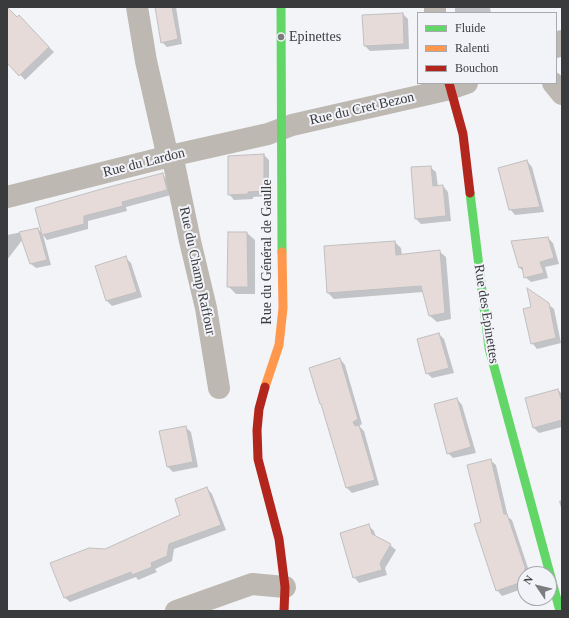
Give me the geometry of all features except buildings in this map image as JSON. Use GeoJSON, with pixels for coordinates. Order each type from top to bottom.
{"type":"FeatureCollection","features":[{"type":"Feature","properties":{"kind":"main road","name":"Rue du Général de Gaulle"},"geometry":{"type":"LineString","coordinates":[[281,7],[280,129],[284,308],[279,344],[259,409],[257,430],[258,460],[279,539],[285,587],[284,611]]}},
{"type":"Feature","properties":{"kind":"main road","name":"Rue des Epinettes"},"geometry":{"type":"LineString","coordinates":[[455,85],[463,134],[489,348],[560,611]]}},
{"type":"Feature","properties":{"kind":"street","name":"Rue du Champ Raffour"},"geometry":{"type":"LineString","coordinates":[[137,7],[146,60],[166,149],[174,164],[206,308],[219,388]]}},
{"type":"Feature","properties":{"kind":"street"},"geometry":{"type":"LineString","coordinates":[[553,84],[562,94]]}},
{"type":"Feature","properties":{"kind":"street","name":"Rue du Cret Bezon"},"geometry":{"type":"LineString","coordinates":[[280,129],[455,85]]}},
{"type":"Feature","properties":{"kind":"street","name":"Rue du Lardon"},"geometry":{"type":"LineString","coordinates":[[7,197],[170,156],[268,134],[280,129]]}},
{"type":"Feature","properties":{"kind":"street"},"geometry":{"type":"LineString","coordinates":[[176,611],[252,584],[285,587]]}},
{"type":"Feature","properties":{"kind":"traffic: fast"},"geometry":{"type":"LineString","coordinates":[[281,7],[282,252]]}},
{"type":"Feature","properties":{"kind":"traffic: fast"},"geometry":{"type":"LineString","coordinates":[[470,193],[489,348],[560,611]]}},
{"type":"Feature","properties":{"kind":"traffic: slow"},"geometry":{"type":"LineString","coordinates":[[265,387],[279,345],[283,308],[282,252]]}},
{"type":"Feature","properties":{"kind":"traffic: jam"},"geometry":{"type":"LineString","coordinates":[[449,84],[463,134],[470,193]]}},
{"type":"Feature","properties":{"kind":"traffic: jam"},"geometry":{"type":"LineString","coordinates":[[265,387],[259,409],[257,430],[258,459],[279,539],[285,587],[284,611]]}},
{"type":"Feature","properties":{"kind":"place","name":"Epinettes"},"geometry":{"type":"Point","coordinates":[281,37]}}]}
